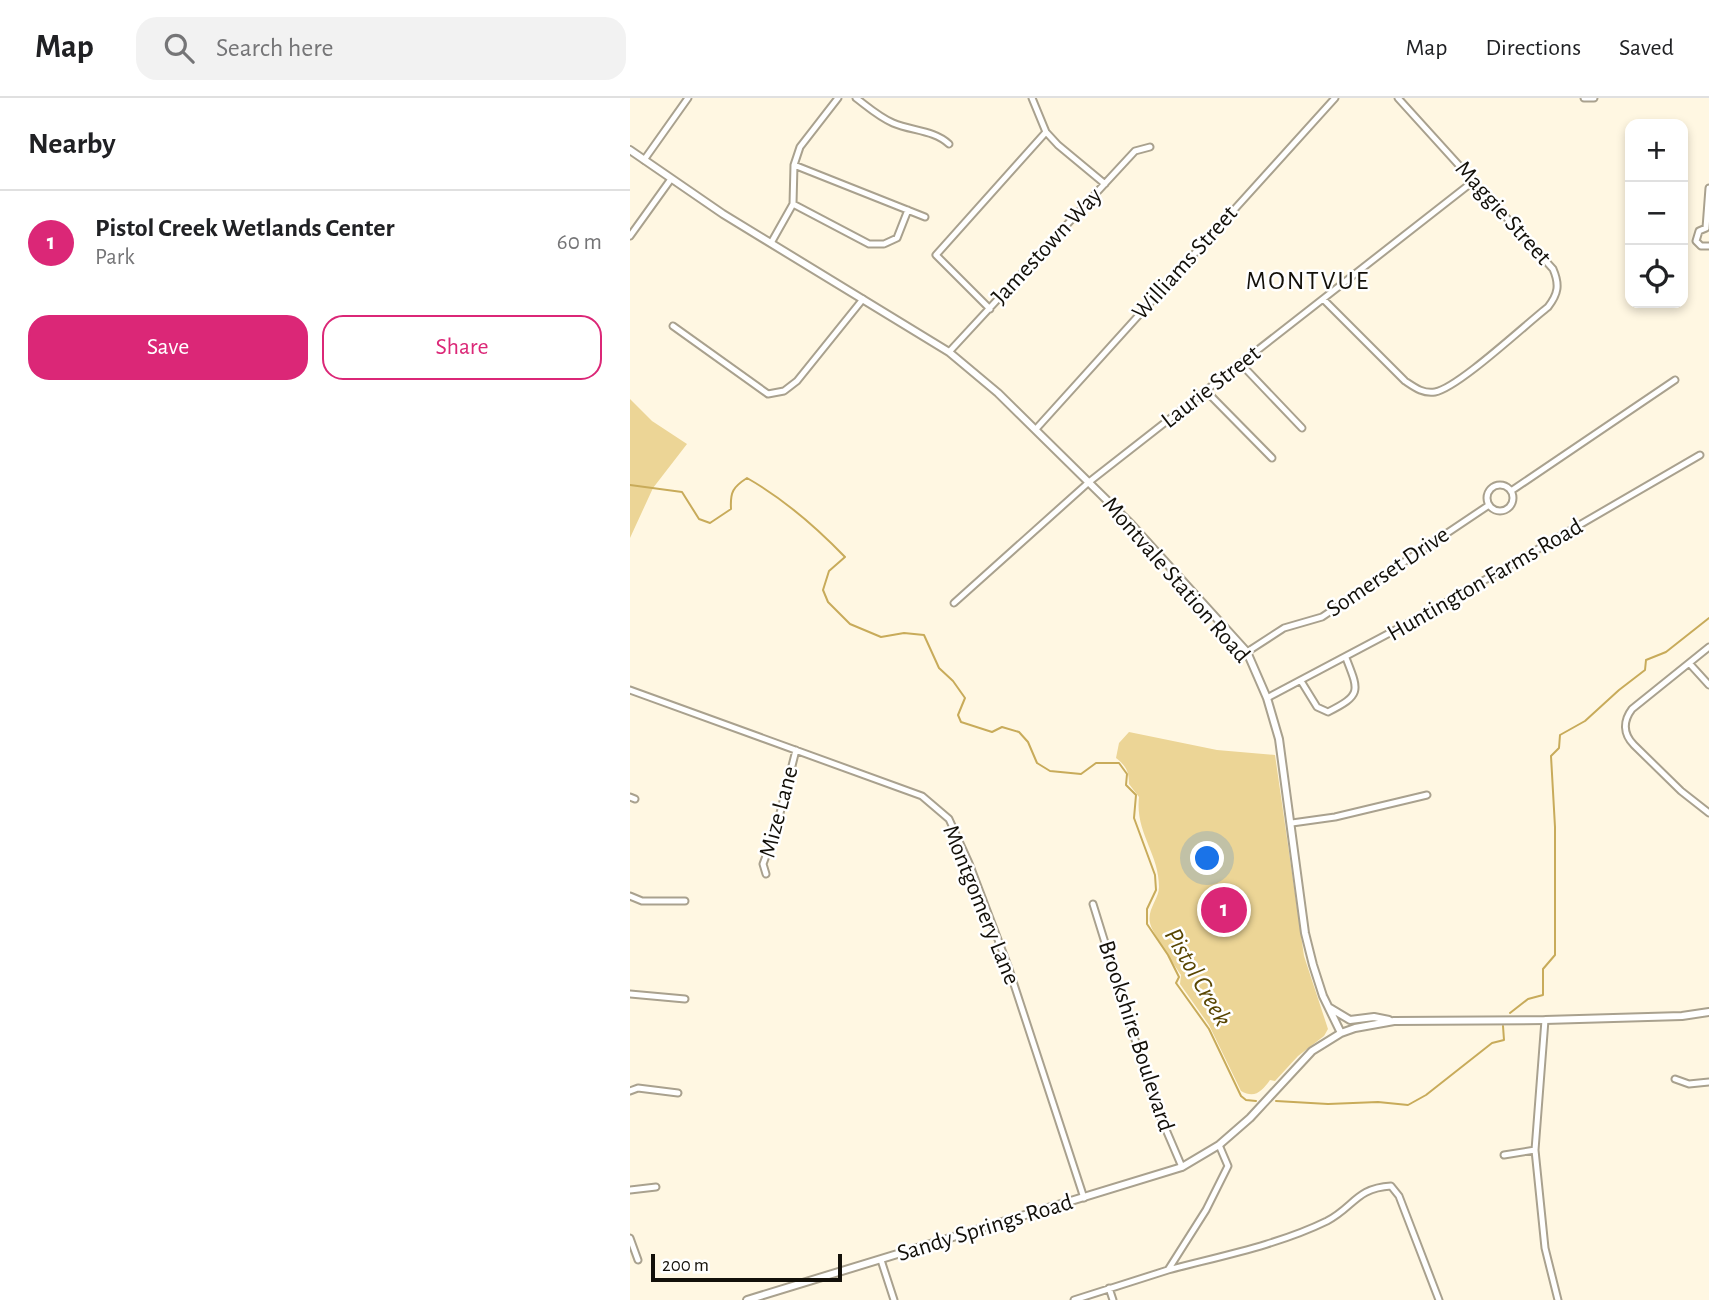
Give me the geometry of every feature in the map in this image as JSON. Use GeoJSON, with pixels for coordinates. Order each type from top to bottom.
{"type":"FeatureCollection","features":[{"type":"Feature","properties":{"kind":"street"},"geometry":{"type":"LineString","coordinates":[[644,160],[688,98]]}},
{"type":"Feature","properties":{"kind":"street"},"geometry":{"type":"LineString","coordinates":[[771,243],[793,204],[794,165],[800,147],[838,98]]}},
{"type":"Feature","properties":{"kind":"street"},"geometry":{"type":"LineString","coordinates":[[856,98],[884,118],[914,130],[940,136],[949,144]]}},
{"type":"Feature","properties":{"kind":"street"},"geometry":{"type":"LineString","coordinates":[[1032,98],[1046,132],[1105,184]]}},
{"type":"Feature","properties":{"kind":"street","name":"Williams Street"},"geometry":{"type":"LineString","coordinates":[[1036,429],[1335,98]]}},
{"type":"Feature","properties":{"kind":"street","name":"Maggie Street"},"geometry":{"type":"LineString","coordinates":[[1323,299],[1405,381],[1416,389],[1436,392],[1463,376],[1548,307],[1555,298],[1558,279],[1553,270],[1475,180],[1398,98]]}},
{"type":"Feature","properties":{"kind":"street"},"geometry":{"type":"LineString","coordinates":[[1584,98],[1594,98]]}},
{"type":"Feature","properties":{"kind":"street"},"geometry":{"type":"LineString","coordinates":[[990,309],[936,255],[1046,132]]}},
{"type":"Feature","properties":{"kind":"street","name":"Jamestown Way"},"geometry":{"type":"LineString","coordinates":[[949,352],[1135,151],[1150,147]]}},
{"type":"Feature","properties":{"kind":"street","name":"Montvale Station Road"},"geometry":{"type":"LineString","coordinates":[[630,150],[771,243],[949,352],[998,393],[1131,524],[1247,652],[1267,698],[1279,739],[1306,933],[1313,965],[1328,1007],[1341,1033]]}},
{"type":"Feature","properties":{"kind":"street"},"geometry":{"type":"LineString","coordinates":[[794,165],[925,217]]}},
{"type":"Feature","properties":{"kind":"street"},"geometry":{"type":"LineString","coordinates":[[630,236],[671,179]]}},
{"type":"Feature","properties":{"kind":"street","name":"Laurie Street"},"geometry":{"type":"LineString","coordinates":[[954,603],[1089,482],[1475,180]]}},
{"type":"Feature","properties":{"kind":"street"},"geometry":{"type":"LineString","coordinates":[[1709,188],[1707,229],[1699,231],[1696,241],[1701,246],[1709,246]]}},
{"type":"Feature","properties":{"kind":"street"},"geometry":{"type":"LineString","coordinates":[[793,204],[869,244],[884,244],[897,239],[908,210]]}},
{"type":"Feature","properties":{"kind":"street"},"geometry":{"type":"LineString","coordinates":[[673,326],[768,394],[784,391],[797,381],[863,299]]}},
{"type":"Feature","properties":{"kind":"street"},"geometry":{"type":"LineString","coordinates":[[1241,364],[1302,428]]}},
{"type":"Feature","properties":{"kind":"street","name":"Somerset Drive"},"geometry":{"type":"LineString","coordinates":[[1511,491],[1675,380]]}},
{"type":"Feature","properties":{"kind":"street"},"geometry":{"type":"LineString","coordinates":[[1206,391],[1272,458]]}},
{"type":"Feature","properties":{"kind":"street","name":"Huntington Farms Road"},"geometry":{"type":"LineString","coordinates":[[1267,698],[1433,610],[1700,455]]}},
{"type":"Feature","properties":{"kind":"street","name":"Somerset Drive"},"geometry":{"type":"LineString","coordinates":[[1506,486],[1511,491],[1512,504],[1507,509],[1494,510],[1489,505],[1488,492],[1493,487],[1506,486]]}},
{"type":"Feature","properties":{"kind":"street","name":"Somerset Drive"},"geometry":{"type":"LineString","coordinates":[[1247,652],[1284,628],[1322,617],[1489,505]]}},
{"type":"Feature","properties":{"kind":"street"},"geometry":{"type":"LineString","coordinates":[[1709,647],[1632,709],[1626,717],[1625,730],[1628,739],[1681,791],[1709,814]]}},
{"type":"Feature","properties":{"kind":"street"},"geometry":{"type":"LineString","coordinates":[[1301,681],[1317,707],[1328,712],[1345,704],[1353,697],[1356,688],[1346,658]]}},
{"type":"Feature","properties":{"kind":"street"},"geometry":{"type":"LineString","coordinates":[[1689,663],[1709,685]]}},
{"type":"Feature","properties":{"kind":"street","name":"Montgomery Lane"},"geometry":{"type":"LineString","coordinates":[[630,690],[922,796],[950,819],[1008,966],[1084,1198]]}},
{"type":"Feature","properties":{"kind":"street","name":"Mize Lane"},"geometry":{"type":"LineString","coordinates":[[766,874],[763,864],[776,829],[796,750]]}},
{"type":"Feature","properties":{"kind":"street"},"geometry":{"type":"LineString","coordinates":[[1292,823],[1335,817],[1427,795]]}},
{"type":"Feature","properties":{"kind":"street"},"geometry":{"type":"LineString","coordinates":[[630,897],[642,901],[685,901]]}},
{"type":"Feature","properties":{"kind":"street","name":"Brookshire Boulevard"},"geometry":{"type":"LineString","coordinates":[[1093,904],[1154,1104],[1182,1167]]}},
{"type":"Feature","properties":{"kind":"street"},"geometry":{"type":"LineString","coordinates":[[630,994],[685,999]]}},
{"type":"Feature","properties":{"kind":"street"},"geometry":{"type":"LineString","coordinates":[[1328,1007],[1350,1020],[1374,1017],[1394,1021],[1545,1020],[1682,1016],[1709,1012]]}},
{"type":"Feature","properties":{"kind":"street"},"geometry":{"type":"LineString","coordinates":[[1545,1020],[1535,1150],[1545,1248],[1559,1300]]}},
{"type":"Feature","properties":{"kind":"street"},"geometry":{"type":"LineString","coordinates":[[1341,1033],[1394,1021]]}},
{"type":"Feature","properties":{"kind":"street","name":"Sandy Springs Road"},"geometry":{"type":"LineString","coordinates":[[747,1300],[1182,1167],[1219,1145],[1256,1111],[1305,1058],[1341,1033]]}},
{"type":"Feature","properties":{"kind":"street"},"geometry":{"type":"LineString","coordinates":[[1675,1079],[1689,1084],[1709,1082]]}},
{"type":"Feature","properties":{"kind":"street"},"geometry":{"type":"LineString","coordinates":[[630,1091],[638,1088],[678,1093]]}},
{"type":"Feature","properties":{"kind":"street"},"geometry":{"type":"LineString","coordinates":[[1168,1270],[1206,1210],[1228,1166],[1219,1145]]}},
{"type":"Feature","properties":{"kind":"street"},"geometry":{"type":"LineString","coordinates":[[1504,1155],[1535,1150]]}},
{"type":"Feature","properties":{"kind":"street"},"geometry":{"type":"LineString","coordinates":[[1074,1300],[1168,1270],[1278,1240],[1329,1220],[1374,1187],[1391,1186],[1399,1196],[1439,1300]]}},
{"type":"Feature","properties":{"kind":"street"},"geometry":{"type":"LineString","coordinates":[[630,1190],[656,1187]]}},
{"type":"Feature","properties":{"kind":"street"},"geometry":{"type":"LineString","coordinates":[[630,1238],[638,1260]]}},
{"type":"Feature","properties":{"kind":"street"},"geometry":{"type":"LineString","coordinates":[[881,1260],[894,1300]]}},
{"type":"Feature","properties":{"kind":"street"},"geometry":{"type":"LineString","coordinates":[[1109,1288],[1113,1300]]}},
{"type":"Feature","properties":{"kind":"shaded area"},"geometry":{"type":"Polygon","coordinates":[[[630,399],[652,421],[687,444],[653,488],[630,538],[630,399]]]}},
{"type":"Feature","properties":{"kind":"shaded area"},"geometry":{"type":"Polygon","coordinates":[[[1129,732],[1217,750],[1275,755],[1304,956],[1328,1029],[1324,1036],[1298,1056],[1275,1081],[1270,1080],[1254,1094],[1241,1091],[1209,1025],[1180,984],[1181,975],[1150,923],[1150,913],[1159,887],[1158,875],[1140,821],[1139,797],[1129,784],[1126,769],[1116,758],[1119,743],[1129,732]]]}},
{"type":"Feature","properties":{"kind":"waterway","name":"Pistol Creek"},"geometry":{"type":"LineString","coordinates":[[630,485],[682,492],[699,519],[710,523],[731,509],[733,491],[747,478],[799,514],[845,557],[829,571],[823,590],[828,602],[850,624],[881,637],[904,633],[924,635],[939,668],[965,698],[958,715],[961,722],[992,732],[1002,727],[1019,732],[1028,742],[1037,763],[1050,771],[1081,774],[1096,763],[1119,763],[1127,774],[1126,785],[1136,795],[1134,818],[1155,875],[1156,890],[1147,909],[1147,924],[1179,977],[1176,983],[1209,1029],[1241,1096],[1246,1100],[1256,1101]]}},
{"type":"Feature","properties":{"kind":"waterway","name":"Pistol Creek"},"geometry":{"type":"LineString","coordinates":[[1510,1013],[1528,999],[1543,995],[1543,969],[1555,955],[1555,827],[1551,756],[1559,748],[1560,735],[1585,721],[1645,670],[1646,660],[1666,652],[1709,618]]}},
{"type":"Feature","properties":{"kind":"waterway","name":"Pistol Creek"},"geometry":{"type":"LineString","coordinates":[[1276,1101],[1408,1105],[1426,1095],[1492,1043],[1504,1040],[1503,1026]]}},
{"type":"Feature","properties":{"kind":"place","name":"Pistol Creek Wetlands Center"},"geometry":{"type":"Point","coordinates":[1224,910]}},
{"type":"Feature","properties":{"kind":"district","name":"MONTVUE"},"geometry":{"type":"Point","coordinates":[1308,281]}}]}
